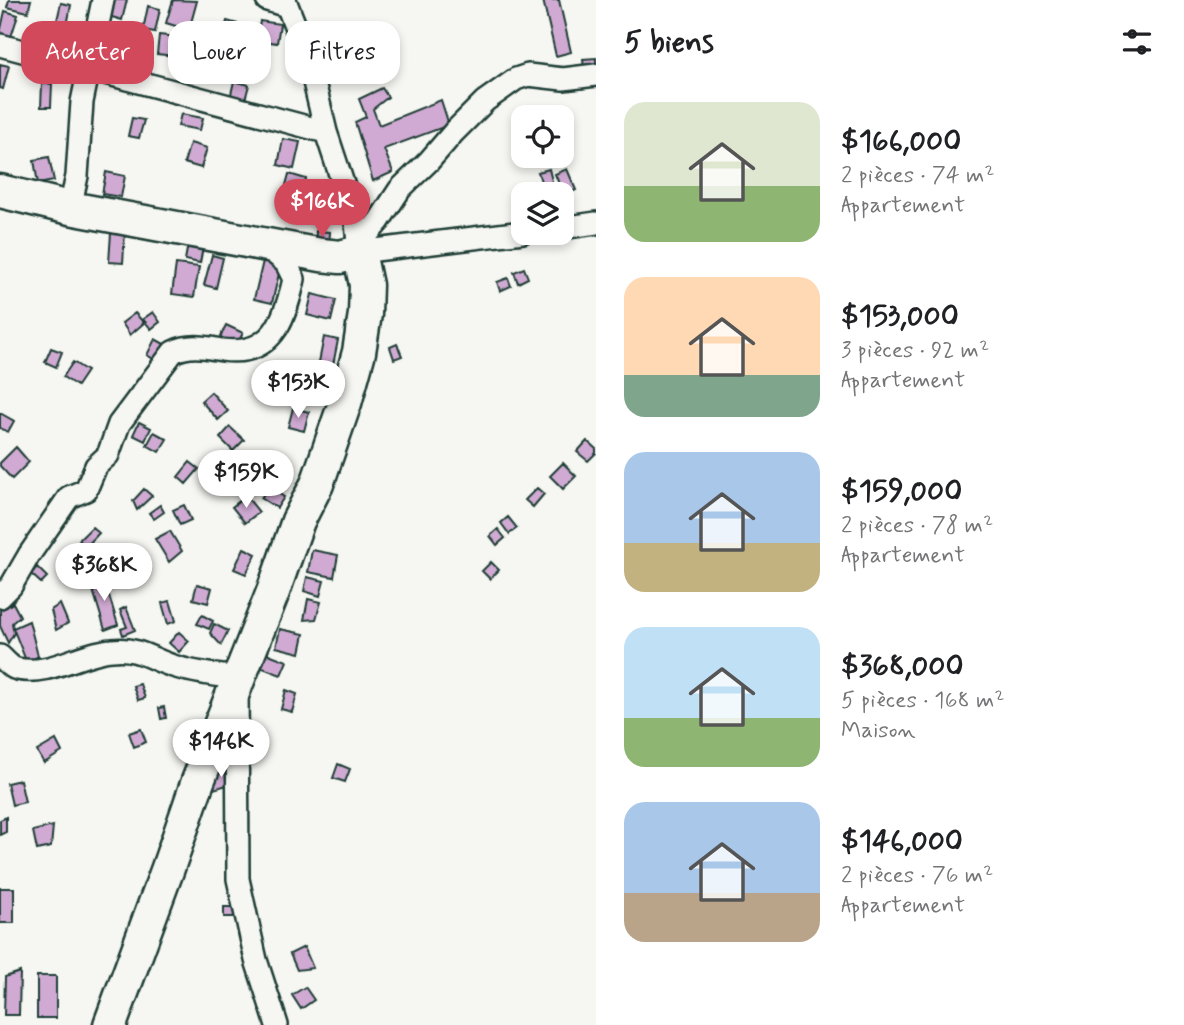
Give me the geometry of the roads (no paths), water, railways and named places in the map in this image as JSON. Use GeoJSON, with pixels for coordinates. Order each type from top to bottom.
{"type":"FeatureCollection","features":[{"type":"Feature","properties":{"kind":"street"},"geometry":{"type":"LineString","coordinates":[[98,21],[103,0]]}},
{"type":"Feature","properties":{"kind":"street"},"geometry":{"type":"LineString","coordinates":[[110,1025],[237,678],[273,592],[298,522],[317,484],[345,403],[359,352],[366,285],[356,223],[326,132],[309,61],[280,2]]}},
{"type":"Feature","properties":{"kind":"street"},"geometry":{"type":"LineString","coordinates":[[0,44],[21,50]]}},
{"type":"Feature","properties":{"kind":"street"},"geometry":{"type":"LineString","coordinates":[[358,248],[400,189],[466,119],[508,84],[528,75],[563,79],[596,75]]}},
{"type":"Feature","properties":{"kind":"street"},"geometry":{"type":"LineString","coordinates":[[70,208],[77,176],[85,84]]}},
{"type":"Feature","properties":{"kind":"street"},"geometry":{"type":"LineString","coordinates":[[145,84],[326,132]]}},
{"type":"Feature","properties":{"kind":"street"},"geometry":{"type":"LineString","coordinates":[[0,191],[70,208],[340,257],[358,248],[511,232]]}},
{"type":"Feature","properties":{"kind":"street"},"geometry":{"type":"LineString","coordinates":[[574,226],[596,223]]}},
{"type":"Feature","properties":{"kind":"street"},"geometry":{"type":"LineString","coordinates":[[0,597],[11,586],[69,497],[86,490],[96,466],[110,450],[119,425],[173,352],[196,346],[250,350],[260,346],[277,326],[287,306],[294,279],[286,263],[265,245]]}},
{"type":"Feature","properties":{"kind":"street"},"geometry":{"type":"LineString","coordinates":[[0,656],[15,669],[41,669],[96,652],[138,650],[170,665],[194,672],[237,678]]}},
{"type":"Feature","properties":{"kind":"street"},"geometry":{"type":"LineString","coordinates":[[237,678],[238,879],[256,960],[277,1025]]}}]}
